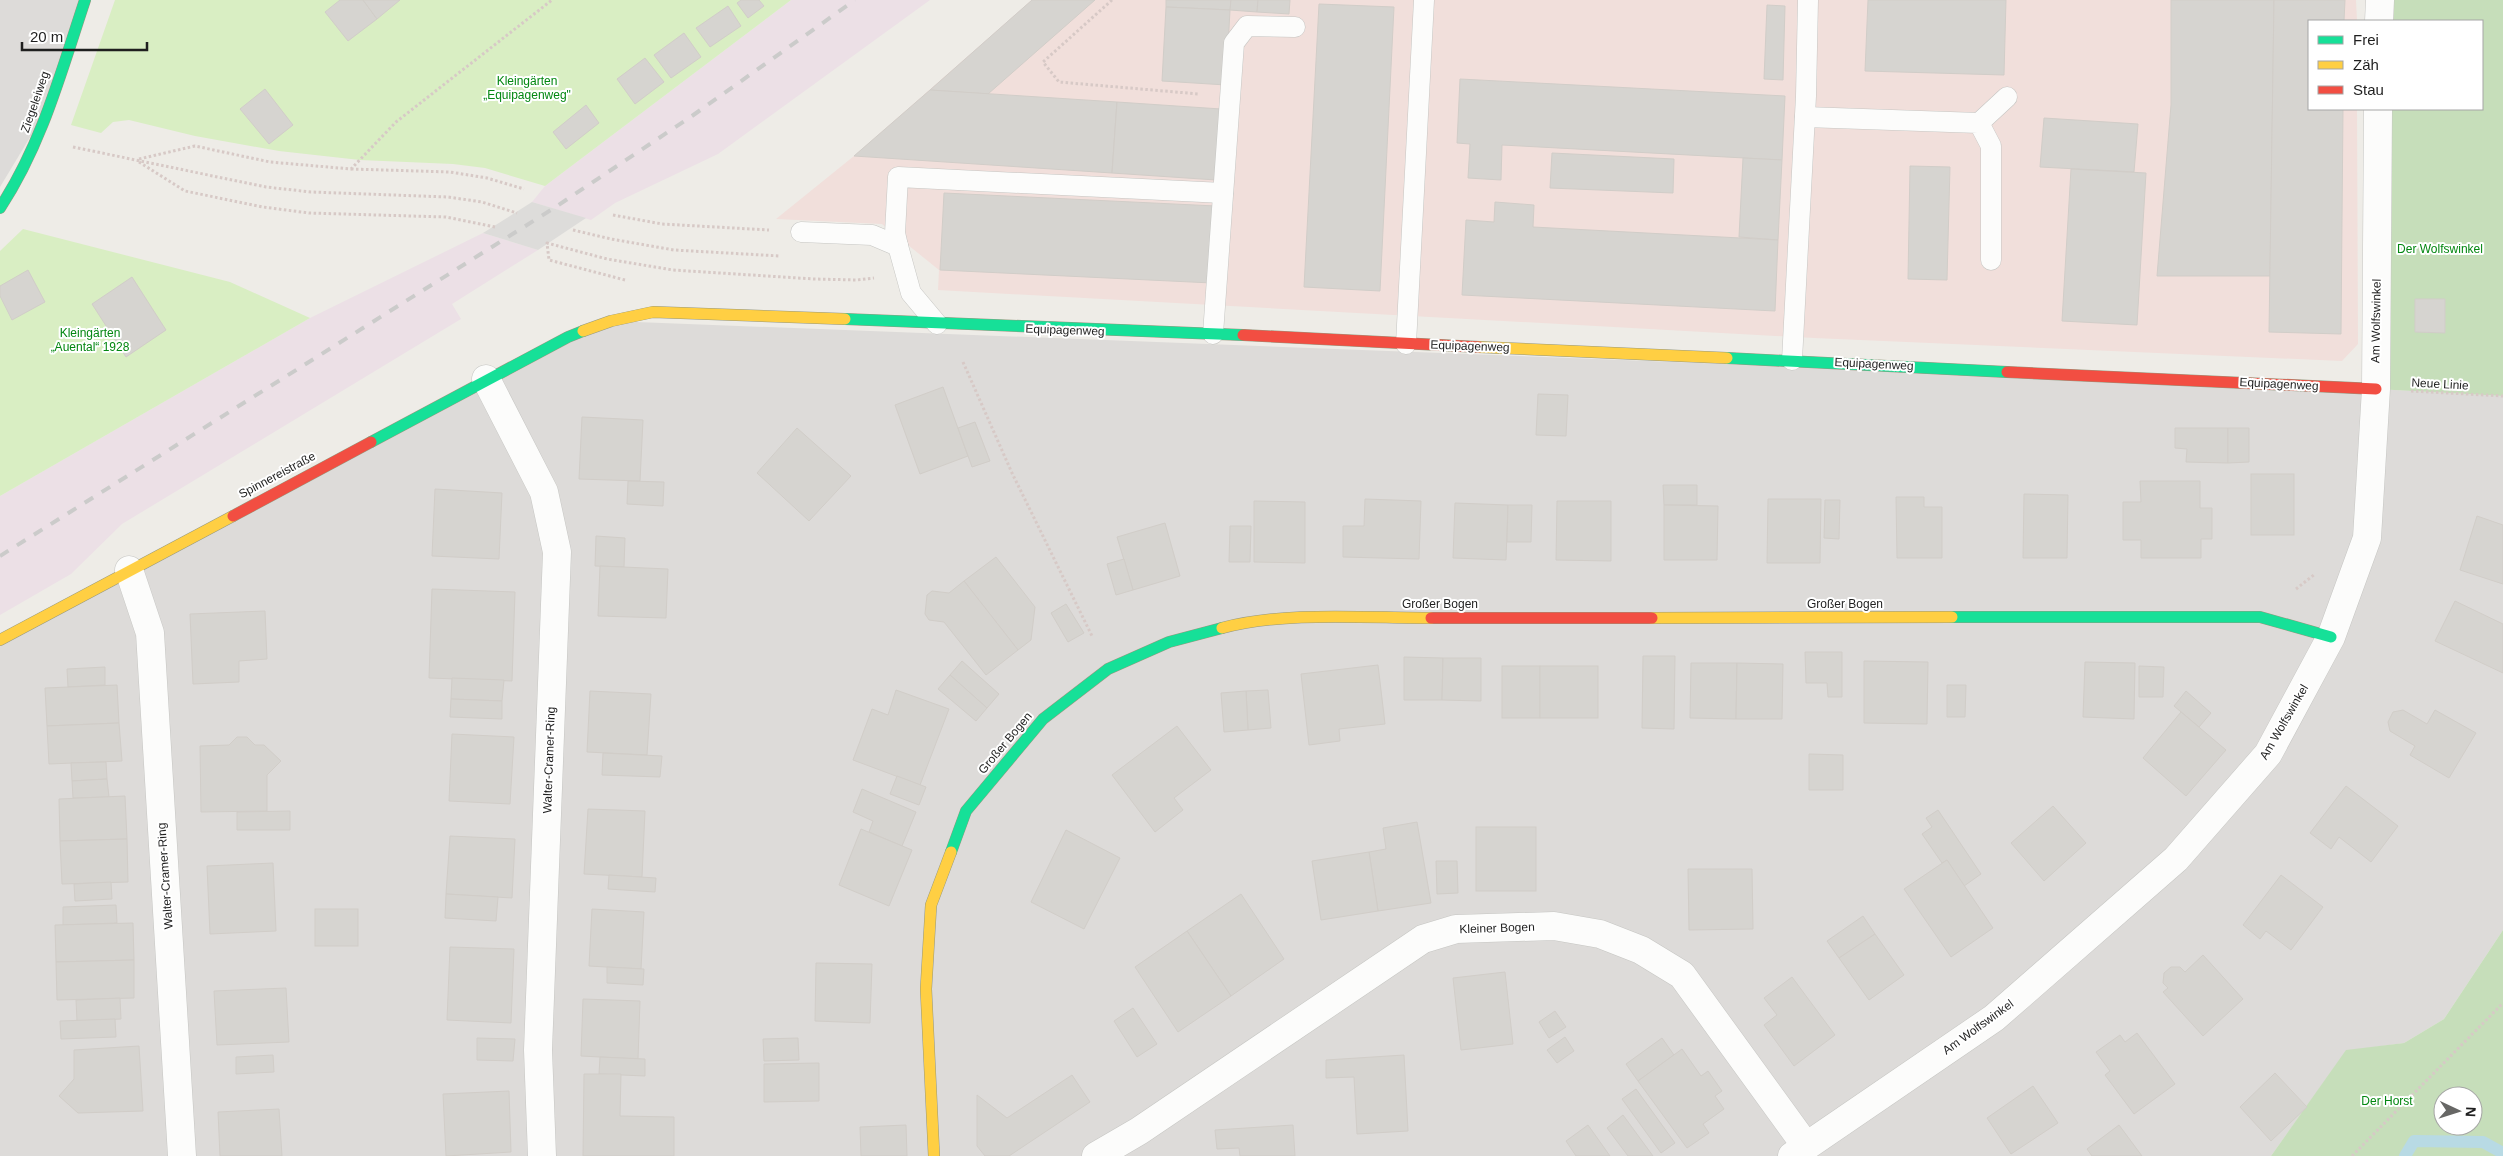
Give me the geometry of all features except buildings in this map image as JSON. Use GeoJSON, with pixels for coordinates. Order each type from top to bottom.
{"type":"FeatureCollection","features":[{"type":"Feature","properties":{"kind":"street","name":"Ziegeleiweg"},"geometry":{"type":"LineString","coordinates":[[3,197],[38,137],[85,0]]}},
{"type":"Feature","properties":{"kind":"street"},"geometry":{"type":"LineString","coordinates":[[2379,20],[2380,0]]}},
{"type":"Feature","properties":{"kind":"street","name":"Am Wolfswinkel"},"geometry":{"type":"LineString","coordinates":[[1799,1151],[1994,1018],[2176,859],[2268,754],[2331,637],[2366,538],[2376,389],[2378,110]]}},
{"type":"Feature","properties":{"kind":"street","name":"Equipagenweg"},"geometry":{"type":"LineString","coordinates":[[568,337],[611,321],[653,312],[695,312],[1792,360],[2376,389]]}},
{"type":"Feature","properties":{"kind":"street","name":"Spinnereistraße"},"geometry":{"type":"LineString","coordinates":[[0,640],[486,379],[568,337]]}},
{"type":"Feature","properties":{"kind":"street","name":"Walter-Cramer-Ring"},"geometry":{"type":"LineString","coordinates":[[486,379],[544,492],[557,552],[538,1050],[542,1156]]}},
{"type":"Feature","properties":{"kind":"street","name":"Walter-Cramer-Ring"},"geometry":{"type":"LineString","coordinates":[[129,570],[150,633],[176,1155]]}},
{"type":"Feature","properties":{"kind":"street","name":"Großer Bogen"},"geometry":{"type":"LineString","coordinates":[[934,1156],[926,989],[931,905],[966,811],[1043,718],[1108,669],[1169,642],[1240,623],[1310,618],[2260,617],[2331,637]]}},
{"type":"Feature","properties":{"kind":"street","name":"Kleiner Bogen"},"geometry":{"type":"LineString","coordinates":[[1096,1156],[1139,1131],[1422,939],[1456,929],[1554,926],[1600,934],[1641,950],[1682,975],[1799,1151]]}},
{"type":"Feature","properties":{"kind":"lane"},"geometry":{"type":"LineString","coordinates":[[1406,344],[1424,0]]}},
{"type":"Feature","properties":{"kind":"lane"},"geometry":{"type":"LineString","coordinates":[[1792,360],[1805,117],[1808,0]]}},
{"type":"Feature","properties":{"kind":"lane"},"geometry":{"type":"LineString","coordinates":[[1213,334],[1234,43],[1246,26],[1295,27]]}},
{"type":"Feature","properties":{"kind":"lane"},"geometry":{"type":"LineString","coordinates":[[1805,117],[1979,123],[2007,97]]}},
{"type":"Feature","properties":{"kind":"lane"},"geometry":{"type":"LineString","coordinates":[[1979,123],[1991,146],[1991,260]]}},
{"type":"Feature","properties":{"kind":"lane"},"geometry":{"type":"LineString","coordinates":[[937,324],[911,293],[898,246],[895,233],[898,177],[1223,193]]}},
{"type":"Feature","properties":{"kind":"lane"},"geometry":{"type":"LineString","coordinates":[[801,232],[872,235],[898,246]]}},
{"type":"Feature","properties":{"kind":"path"},"geometry":{"type":"LineString","coordinates":[[351,169],[396,122],[552,0]]}},
{"type":"Feature","properties":{"kind":"path"},"geometry":{"type":"LineString","coordinates":[[1112,0],[1043,62],[1059,82],[1230,97]]}},
{"type":"Feature","properties":{"kind":"path"},"geometry":{"type":"LineString","coordinates":[[65,145],[266,187],[311,192],[448,197],[482,202],[517,213]]}},
{"type":"Feature","properties":{"kind":"path"},"geometry":{"type":"LineString","coordinates":[[136,160],[195,146],[270,162],[313,168],[450,172],[487,178],[524,189]]}},
{"type":"Feature","properties":{"kind":"path"},"geometry":{"type":"LineString","coordinates":[[136,160],[185,191],[263,207],[309,213],[446,217],[495,227]]}},
{"type":"Feature","properties":{"kind":"path"},"geometry":{"type":"LineString","coordinates":[[613,215],[662,224],[801,232]]}},
{"type":"Feature","properties":{"kind":"path"},"geometry":{"type":"LineString","coordinates":[[573,230],[611,240],[674,250],[787,257]]}},
{"type":"Feature","properties":{"kind":"path"},"geometry":{"type":"LineString","coordinates":[[600,273],[549,260],[547,243],[607,259],[673,270],[840,280],[876,278]]}},
{"type":"Feature","properties":{"kind":"path"},"geometry":{"type":"LineString","coordinates":[[961,356],[1012,473],[1108,669]]}},
{"type":"Feature","properties":{"kind":"path","name":"Neue Linie"},"geometry":{"type":"LineString","coordinates":[[2376,389],[2503,396]]}},
{"type":"Feature","properties":{"kind":"path"},"geometry":{"type":"LineString","coordinates":[[2260,617],[2318,572]]}},
{"type":"Feature","properties":{"kind":"path"},"geometry":{"type":"LineString","coordinates":[[2352,1156],[2503,1003]]}},
{"type":"Feature","properties":{"kind":"shaded area"},"geometry":{"type":"Polygon","coordinates":[[[0,0],[85,0],[50,104],[0,187],[0,0]]]}},
{"type":"Feature","properties":{"kind":"shaded area"},"geometry":{"type":"Polygon","coordinates":[[[791,0],[930,0],[718,154],[615,203],[591,220],[532,202],[545,186],[791,0]]]}},
{"type":"Feature","properties":{"kind":"shaded area"},"geometry":{"type":"Polygon","coordinates":[[[1032,0],[2356,0],[2357,20],[2308,20],[2308,110],[2357,110],[2358,344],[2342,361],[1814,338],[938,290],[939,270],[882,224],[776,219],[854,156],[1032,0]]]}},
{"type":"Feature","properties":{"kind":"shaded area"},"geometry":{"type":"Polygon","coordinates":[[[483,233],[538,250],[452,304],[461,319],[122,524],[71,574],[0,615],[0,496],[310,318],[483,233]]]}},
{"type":"Feature","properties":{"kind":"shaded area"},"geometry":{"type":"Polygon","coordinates":[[[611,321],[2376,389],[2503,396],[2503,930],[2444,1019],[2404,1043],[2346,1051],[2271,1156],[0,1156],[0,640],[611,321]]]}},
{"type":"Feature","properties":{"kind":"green space","name":"Kleingärten „Equipagenweg\""},"geometry":{"type":"Polygon","coordinates":[[[115,0],[791,0],[545,186],[485,168],[453,164],[360,160],[279,151],[195,136],[129,120],[113,122],[101,133],[71,125],[115,0]]]}},
{"type":"Feature","properties":{"kind":"green space","name":"Der Wolfswinkel"},"geometry":{"type":"Polygon","coordinates":[[[2380,0],[2503,0],[2503,396],[2376,389],[2378,110],[2483,110],[2483,20],[2379,20],[2380,0]]]}},
{"type":"Feature","properties":{"kind":"green space","name":"Kleingärten „Auental“ 1928"},"geometry":{"type":"Polygon","coordinates":[[[23,229],[230,282],[310,318],[0,496],[0,251],[23,229]]]}},
{"type":"Feature","properties":{"kind":"green space","name":"Der Horst"},"geometry":{"type":"Polygon","coordinates":[[[2503,930],[2503,1156],[2271,1156],[2346,1050],[2404,1043],[2444,1019],[2503,930]]]}},
{"type":"Feature","properties":{"kind":"pier"},"geometry":{"type":"Polygon","coordinates":[[[532,202],[586,218],[538,250],[483,233],[532,202]]]}},
{"type":"Feature","properties":{"kind":"waterway"},"geometry":{"type":"LineString","coordinates":[[2405,1156],[2414,1141],[2483,1142],[2503,1153]]}},
{"type":"Feature","properties":{"kind":"railway"},"geometry":{"type":"LineString","coordinates":[[0,556],[554,208],[692,116],[855,0]]}},
{"type":"Feature","properties":{"kind":"traffic: fast"},"geometry":{"type":"LineString","coordinates":[[0,208],[15,184],[39,133],[59,81],[85,0]]}},
{"type":"Feature","properties":{"kind":"traffic: fast"},"geometry":{"type":"LineString","coordinates":[[845,319],[1243,335]]}},
{"type":"Feature","properties":{"kind":"traffic: fast"},"geometry":{"type":"LineString","coordinates":[[371,442],[568,337],[583,331]]}},
{"type":"Feature","properties":{"kind":"traffic: fast"},"geometry":{"type":"LineString","coordinates":[[1727,358],[2007,372]]}},
{"type":"Feature","properties":{"kind":"traffic: fast"},"geometry":{"type":"LineString","coordinates":[[1952,617],[2260,617],[2331,637]]}},
{"type":"Feature","properties":{"kind":"traffic: fast"},"geometry":{"type":"LineString","coordinates":[[951,852],[966,811],[1043,719],[1108,669],[1169,642],[1222,628]]}},
{"type":"Feature","properties":{"kind":"traffic: slow"},"geometry":{"type":"LineString","coordinates":[[583,331],[611,321],[653,312],[845,319]]}},
{"type":"Feature","properties":{"kind":"traffic: slow"},"geometry":{"type":"LineString","coordinates":[[1479,347],[1727,358]]}},
{"type":"Feature","properties":{"kind":"traffic: slow"},"geometry":{"type":"LineString","coordinates":[[0,640],[233,516]]}},
{"type":"Feature","properties":{"kind":"traffic: slow"},"geometry":{"type":"LineString","coordinates":[[1222,628],[1272,619],[1298,617],[1431,618]]}},
{"type":"Feature","properties":{"kind":"traffic: slow"},"geometry":{"type":"LineString","coordinates":[[1652,618],[1952,617]]}},
{"type":"Feature","properties":{"kind":"traffic: slow"},"geometry":{"type":"LineString","coordinates":[[934,1156],[926,989],[931,905],[951,852]]}},
{"type":"Feature","properties":{"kind":"traffic: jam"},"geometry":{"type":"LineString","coordinates":[[1243,335],[1479,347]]}},
{"type":"Feature","properties":{"kind":"traffic: jam"},"geometry":{"type":"LineString","coordinates":[[2007,372],[2376,389]]}},
{"type":"Feature","properties":{"kind":"traffic: jam"},"geometry":{"type":"LineString","coordinates":[[233,516],[371,442]]}},
{"type":"Feature","properties":{"kind":"traffic: jam"},"geometry":{"type":"LineString","coordinates":[[1431,618],[1652,618]]}}]}
